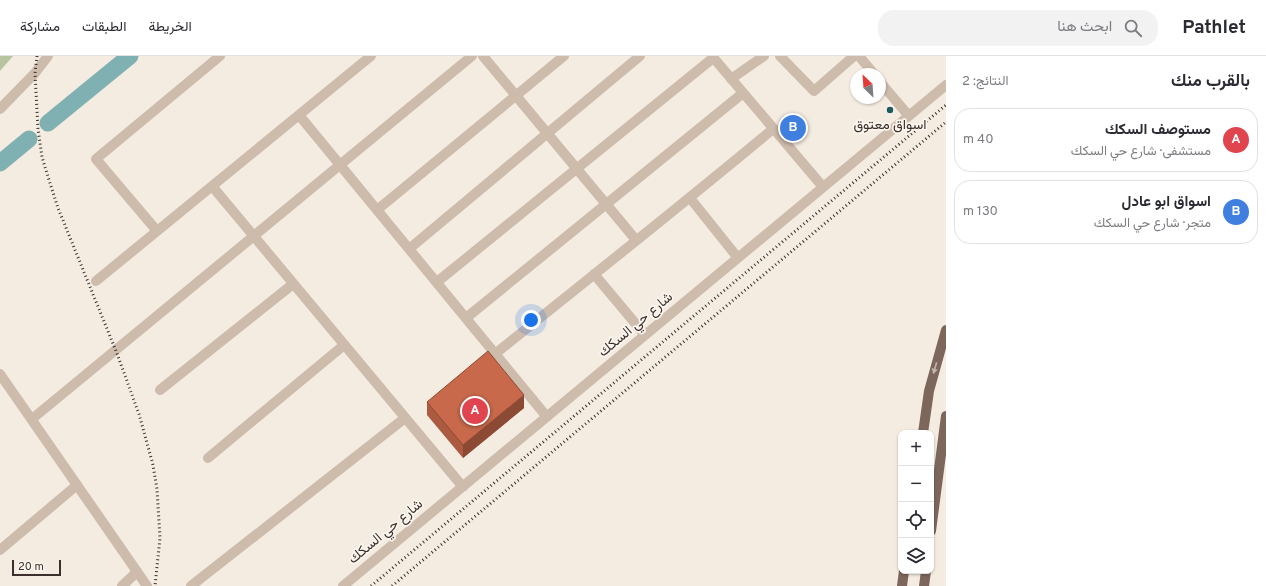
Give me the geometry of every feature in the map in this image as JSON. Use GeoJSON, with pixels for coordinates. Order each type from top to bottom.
{"type":"FeatureCollection","features":[{"type":"Feature","properties":{"kind":"main road"},"geometry":{"type":"LineString","coordinates":[[923,430],[929,391],[946,330]]}},
{"type":"Feature","properties":{"kind":"main road"},"geometry":{"type":"LineString","coordinates":[[934,508],[946,416]]}},
{"type":"Feature","properties":{"kind":"main road"},"geometry":{"type":"LineString","coordinates":[[902,586],[904,574]]}},
{"type":"Feature","properties":{"kind":"main road"},"geometry":{"type":"LineString","coordinates":[[924,586],[926,574]]}},
{"type":"Feature","properties":{"kind":"street"},"geometry":{"type":"LineString","coordinates":[[0,109],[48,56]]}},
{"type":"Feature","properties":{"kind":"street"},"geometry":{"type":"LineString","coordinates":[[157,231],[96,159],[220,56]]}},
{"type":"Feature","properties":{"kind":"street"},"geometry":{"type":"LineString","coordinates":[[96,281],[371,56]]}},
{"type":"Feature","properties":{"kind":"street"},"geometry":{"type":"LineString","coordinates":[[32,419],[472,56]]}},
{"type":"Feature","properties":{"kind":"street"},"geometry":{"type":"LineString","coordinates":[[483,56],[636,240]]}},
{"type":"Feature","properties":{"kind":"street"},"geometry":{"type":"LineString","coordinates":[[377,210],[564,56]]}},
{"type":"Feature","properties":{"kind":"street"},"geometry":{"type":"LineString","coordinates":[[731,79],[764,56]]}},
{"type":"Feature","properties":{"kind":"street"},"geometry":{"type":"LineString","coordinates":[[780,56],[814,91],[854,56]]}},
{"type":"Feature","properties":{"kind":"street"},"geometry":{"type":"LineString","coordinates":[[859,56],[869,68]]}},
{"type":"Feature","properties":{"kind":"street"},"geometry":{"type":"LineString","coordinates":[[409,249],[637,57]]}},
{"type":"Feature","properties":{"kind":"street"},"geometry":{"type":"LineString","coordinates":[[437,282],[712,57],[823,187]]}},
{"type":"Feature","properties":{"kind":"street","name":"شارع حي السكك"},"geometry":{"type":"LineString","coordinates":[[343,586],[946,85]]}},
{"type":"Feature","properties":{"kind":"street"},"geometry":{"type":"LineString","coordinates":[[886,89],[909,116]]}},
{"type":"Feature","properties":{"kind":"street"},"geometry":{"type":"LineString","coordinates":[[466,318],[743,93]]}},
{"type":"Feature","properties":{"kind":"street"},"geometry":{"type":"LineString","coordinates":[[299,115],[547,417]]}},
{"type":"Feature","properties":{"kind":"street"},"geometry":{"type":"LineString","coordinates":[[495,354],[690,198],[773,129]]}},
{"type":"Feature","properties":{"kind":"street"},"geometry":{"type":"LineString","coordinates":[[212,186],[463,487]]}},
{"type":"Feature","properties":{"kind":"street"},"geometry":{"type":"LineString","coordinates":[[690,198],[738,258]]}},
{"type":"Feature","properties":{"kind":"street"},"geometry":{"type":"LineString","coordinates":[[594,274],[646,335]]}},
{"type":"Feature","properties":{"kind":"street"},"geometry":{"type":"LineString","coordinates":[[160,390],[293,284]]}},
{"type":"Feature","properties":{"kind":"street"},"geometry":{"type":"LineString","coordinates":[[208,458],[344,345]]}},
{"type":"Feature","properties":{"kind":"street"},"geometry":{"type":"LineString","coordinates":[[2,380],[32,419],[147,586]]}},
{"type":"Feature","properties":{"kind":"street"},"geometry":{"type":"LineString","coordinates":[[191,586],[405,418]]}},
{"type":"Feature","properties":{"kind":"street"},"geometry":{"type":"LineString","coordinates":[[0,550],[77,485]]}},
{"type":"Feature","properties":{"kind":"street"},"geometry":{"type":"LineString","coordinates":[[122,586],[137,572]]}},
{"type":"Feature","properties":{"kind":"green space"},"geometry":{"type":"Polygon","coordinates":[[[0,56],[13,56],[0,71],[0,56]]]}},
{"type":"Feature","properties":{"kind":"building"},"geometry":{"type":"Polygon","coordinates":[[[488,351],[524,395],[463,445],[427,402],[488,351]]]}},
{"type":"Feature","properties":{"kind":"waterway"},"geometry":{"type":"LineString","coordinates":[[48,123],[130,56]]}},
{"type":"Feature","properties":{"kind":"waterway"},"geometry":{"type":"LineString","coordinates":[[0,163],[29,139]]}},
{"type":"Feature","properties":{"kind":"railway"},"geometry":{"type":"LineString","coordinates":[[37,56],[35,73],[38,129],[42,157],[58,208],[116,351],[139,414],[153,465],[157,489],[160,538],[155,586]]}},
{"type":"Feature","properties":{"kind":"railway"},"geometry":{"type":"LineString","coordinates":[[371,586],[946,105]]}},
{"type":"Feature","properties":{"kind":"railway"},"geometry":{"type":"LineString","coordinates":[[392,586],[946,122]]}},
{"type":"Feature","properties":{"kind":"place","name":"اسواق معتوق"},"geometry":{"type":"Point","coordinates":[890,110]}},
{"type":"Feature","properties":{"kind":"place","name":"اسواق ابو عادل"},"geometry":{"type":"Point","coordinates":[793,128]}},
{"type":"Feature","properties":{"kind":"place","name":"مستوصف السكك"},"geometry":{"type":"Point","coordinates":[475,411]}}]}
